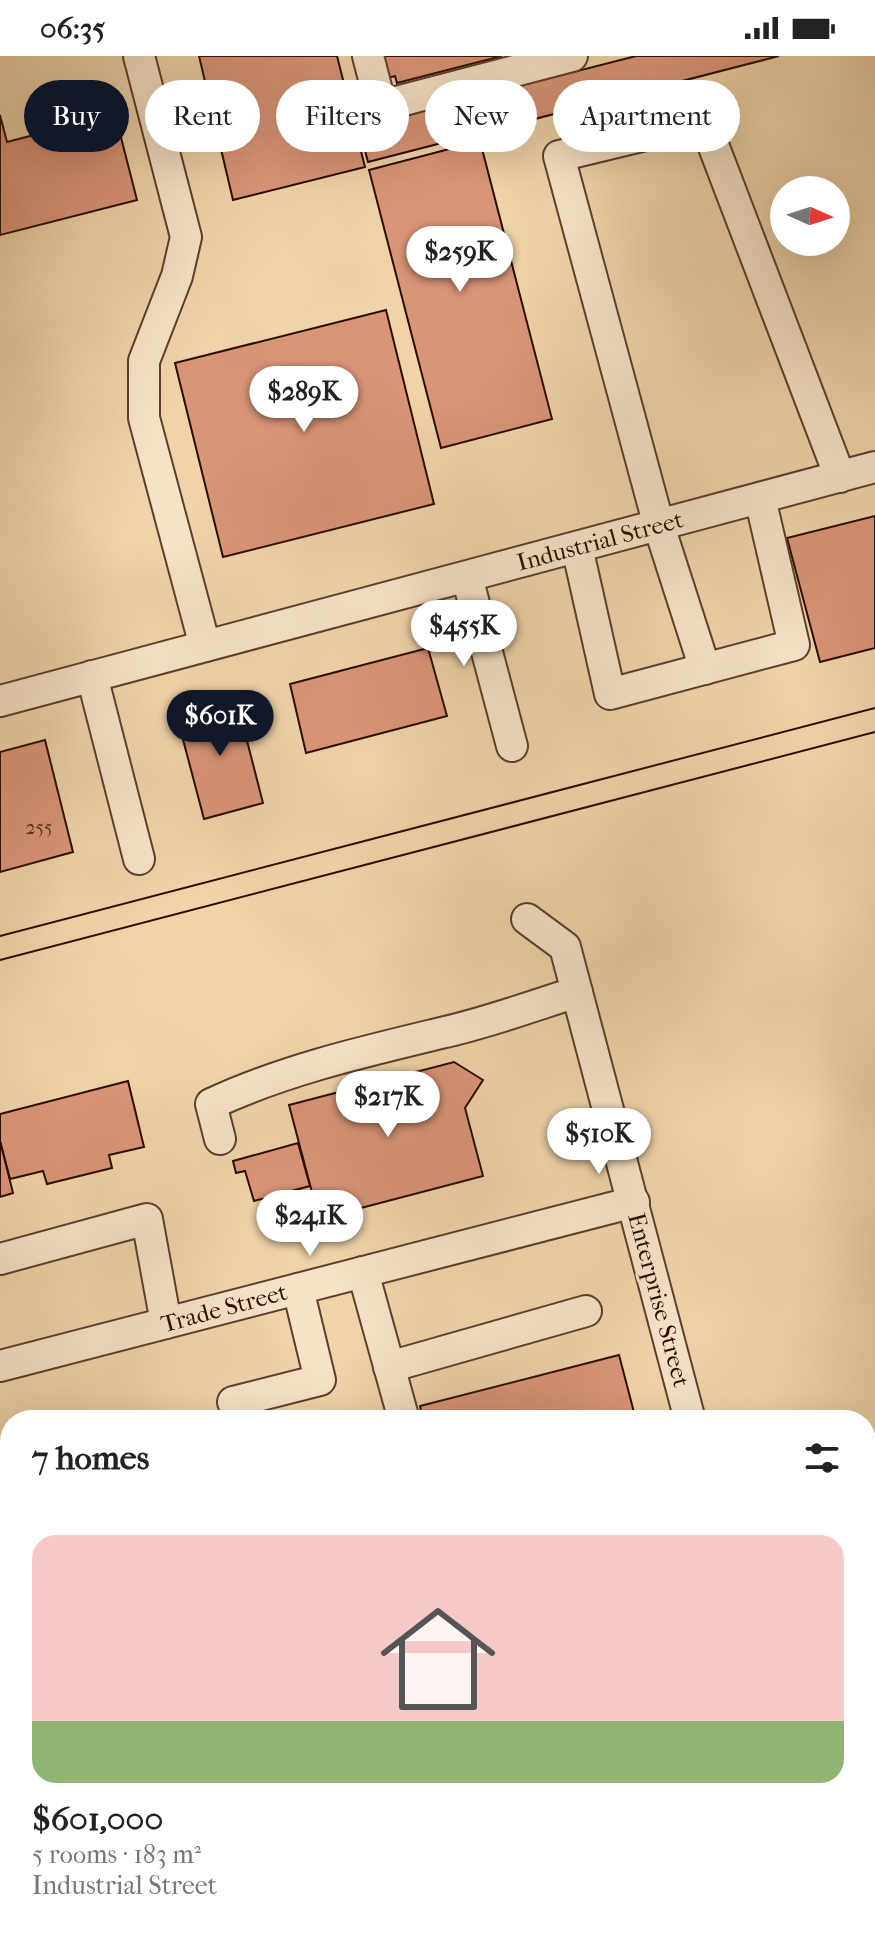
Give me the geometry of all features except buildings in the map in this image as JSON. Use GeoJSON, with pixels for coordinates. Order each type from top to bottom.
{"type":"FeatureCollection","features":[{"type":"Feature","properties":{"kind":"street"},"geometry":{"type":"LineString","coordinates":[[139,56],[186,237],[177,276],[144,361],[144,418],[205,646]]}},
{"type":"Feature","properties":{"kind":"street"},"geometry":{"type":"LineString","coordinates":[[368,56],[381,106],[572,56]]}},
{"type":"Feature","properties":{"kind":"street"},"geometry":{"type":"LineString","coordinates":[[705,669],[659,526],[559,156],[704,121],[840,477]]}},
{"type":"Feature","properties":{"kind":"street","name":"Industrial Street"},"geometry":{"type":"LineString","coordinates":[[0,701],[875,467]]}},
{"type":"Feature","properties":{"kind":"street"},"geometry":{"type":"LineString","coordinates":[[577,547],[610,694],[705,669],[794,645],[760,498]]}},
{"type":"Feature","properties":{"kind":"street"},"geometry":{"type":"LineString","coordinates":[[467,577],[512,746]]}},
{"type":"Feature","properties":{"kind":"street"},"geometry":{"type":"LineString","coordinates":[[92,676],[139,859]]}},
{"type":"Feature","properties":{"kind":"street","name":"Enterprise Street"},"geometry":{"type":"LineString","coordinates":[[527,919],[565,947],[687,1410]]}},
{"type":"Feature","properties":{"kind":"street"},"geometry":{"type":"LineString","coordinates":[[220,1139],[211,1104],[246,1088],[332,1060],[443,1033],[577,992]]}},
{"type":"Feature","properties":{"kind":"street","name":"Trade Street"},"geometry":{"type":"LineString","coordinates":[[0,1366],[634,1202]]}},
{"type":"Feature","properties":{"kind":"street"},"geometry":{"type":"LineString","coordinates":[[0,1259],[147,1219],[166,1323]]}},
{"type":"Feature","properties":{"kind":"street"},"geometry":{"type":"LineString","coordinates":[[363,1272],[401,1410]]}},
{"type":"Feature","properties":{"kind":"street"},"geometry":{"type":"LineString","coordinates":[[233,1402],[320,1380],[298,1289]]}},
{"type":"Feature","properties":{"kind":"street"},"geometry":{"type":"LineString","coordinates":[[389,1367],[586,1311]]}},
{"type":"Feature","properties":{"kind":"tram line"},"geometry":{"type":"LineString","coordinates":[[0,936],[875,708]]}},
{"type":"Feature","properties":{"kind":"tram line"},"geometry":{"type":"LineString","coordinates":[[0,960],[875,732]]}}]}
